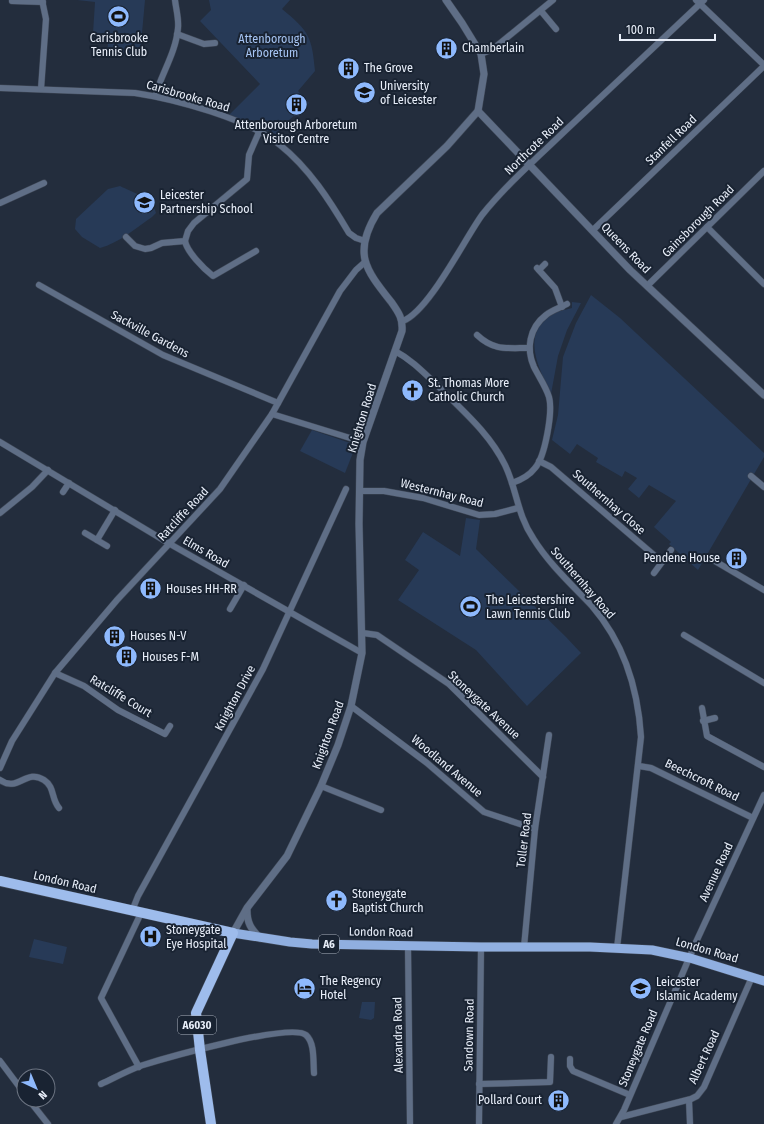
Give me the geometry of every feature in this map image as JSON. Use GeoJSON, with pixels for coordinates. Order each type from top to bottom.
{"type":"FeatureCollection","features":[{"type":"Feature","properties":{"kind":"highway","name":"London Road"},"geometry":{"type":"LineString","coordinates":[[0,881],[233,933]]}},
{"type":"Feature","properties":{"kind":"highway","name":"A6030"},"geometry":{"type":"LineString","coordinates":[[211,1124],[196,1013],[233,933]]}},
{"type":"Feature","properties":{"kind":"main road","name":"London Road"},"geometry":{"type":"LineString","coordinates":[[233,933],[260,938],[305,943],[408,946],[617,948],[652,950],[690,958],[764,981]]}},
{"type":"Feature","properties":{"kind":"street"},"geometry":{"type":"LineString","coordinates":[[155,96],[160,80],[171,56],[178,28],[175,0]]}},
{"type":"Feature","properties":{"kind":"street"},"geometry":{"type":"LineString","coordinates":[[403,321],[396,309],[375,282],[363,255],[365,241],[377,213],[462,130],[478,111],[484,74],[481,54],[446,0]]}},
{"type":"Feature","properties":{"kind":"street"},"geometry":{"type":"LineString","coordinates":[[481,54],[493,49],[531,16],[553,0]]}},
{"type":"Feature","properties":{"kind":"street"},"geometry":{"type":"LineString","coordinates":[[12,1],[43,1],[46,19],[41,89]]}},
{"type":"Feature","properties":{"kind":"street"},"geometry":{"type":"LineString","coordinates":[[700,1],[764,66]]}},
{"type":"Feature","properties":{"kind":"street","name":"Northcote Road"},"geometry":{"type":"LineString","coordinates":[[403,321],[411,316],[432,292],[446,273],[470,232],[487,209],[530,165],[700,1]]}},
{"type":"Feature","properties":{"kind":"street"},"geometry":{"type":"LineString","coordinates":[[541,10],[556,30]]}},
{"type":"Feature","properties":{"kind":"street"},"geometry":{"type":"LineString","coordinates":[[176,34],[204,44],[215,43]]}},
{"type":"Feature","properties":{"kind":"street","name":"Stanfell Road"},"geometry":{"type":"LineString","coordinates":[[593,230],[764,66]]}},
{"type":"Feature","properties":{"kind":"street","name":"Carisbrooke Road"},"geometry":{"type":"LineString","coordinates":[[0,88],[135,93],[155,96],[211,112],[259,132],[279,144],[296,159],[316,182],[349,233],[356,238],[365,241]]}},
{"type":"Feature","properties":{"kind":"street","name":"Queens Road"},"geometry":{"type":"LineString","coordinates":[[478,111],[647,286],[764,395]]}},
{"type":"Feature","properties":{"kind":"street"},"geometry":{"type":"LineString","coordinates":[[256,251],[213,276],[192,254],[185,241],[188,230],[194,223],[247,180],[249,154],[259,132]]}},
{"type":"Feature","properties":{"kind":"street","name":"Gainsborough Road"},"geometry":{"type":"LineString","coordinates":[[647,286],[764,171]]}},
{"type":"Feature","properties":{"kind":"street"},"geometry":{"type":"LineString","coordinates":[[0,203],[44,182]]}},
{"type":"Feature","properties":{"kind":"street"},"geometry":{"type":"LineString","coordinates":[[708,226],[764,284]]}},
{"type":"Feature","properties":{"kind":"street"},"geometry":{"type":"LineString","coordinates":[[126,237],[135,246],[145,249],[162,243],[185,241]]}},
{"type":"Feature","properties":{"kind":"street","name":"Ratcliffe Road"},"geometry":{"type":"LineString","coordinates":[[0,768],[12,741],[55,673],[117,600],[220,489],[272,414],[340,292],[356,270],[365,262]]}},
{"type":"Feature","properties":{"kind":"street"},"geometry":{"type":"LineString","coordinates":[[512,483],[529,474],[539,461],[549,422],[550,403],[531,359],[529,348],[533,330],[540,320],[550,312],[565,305],[555,288],[538,269],[544,264]]}},
{"type":"Feature","properties":{"kind":"street","name":"Sackville Gardens"},"geometry":{"type":"LineString","coordinates":[[39,285],[163,355],[278,403]]}},
{"type":"Feature","properties":{"kind":"street","name":"Knighton Road"},"geometry":{"type":"LineString","coordinates":[[233,933],[247,908],[287,856],[321,786],[338,745],[351,706],[362,653],[363,633],[360,593],[360,460],[363,442],[402,331],[403,321]]}},
{"type":"Feature","properties":{"kind":"street"},"geometry":{"type":"LineString","coordinates":[[477,335],[490,345],[496,347],[529,348]]}},
{"type":"Feature","properties":{"kind":"street","name":"Southernhay Road"},"geometry":{"type":"LineString","coordinates":[[395,351],[416,365],[480,428],[497,450],[512,483],[518,508],[526,527],[546,557],[593,608],[610,632],[630,673],[639,711],[641,737],[639,766],[617,948]]}},
{"type":"Feature","properties":{"kind":"street"},"geometry":{"type":"LineString","coordinates":[[272,414],[363,442]]}},
{"type":"Feature","properties":{"kind":"street","name":"Elms Road"},"geometry":{"type":"LineString","coordinates":[[0,442],[170,544],[362,653]]}},
{"type":"Feature","properties":{"kind":"street","name":"Southernhay Close"},"geometry":{"type":"LineString","coordinates":[[539,461],[551,467],[662,562]]}},
{"type":"Feature","properties":{"kind":"street"},"geometry":{"type":"LineString","coordinates":[[0,513],[32,487],[48,470]]}},
{"type":"Feature","properties":{"kind":"street"},"geometry":{"type":"LineString","coordinates":[[751,476],[764,487]]}},
{"type":"Feature","properties":{"kind":"street"},"geometry":{"type":"LineString","coordinates":[[63,492],[69,483]]}},
{"type":"Feature","properties":{"kind":"street","name":"Knighton Drive"},"geometry":{"type":"LineString","coordinates":[[139,1067],[101,998],[136,912],[138,896],[263,669],[346,489]]}},
{"type":"Feature","properties":{"kind":"street","name":"Westernhay Road"},"geometry":{"type":"LineString","coordinates":[[360,491],[384,491],[423,498],[478,515],[495,514],[518,508]]}},
{"type":"Feature","properties":{"kind":"street"},"geometry":{"type":"LineString","coordinates":[[97,540],[115,510]]}},
{"type":"Feature","properties":{"kind":"street"},"geometry":{"type":"LineString","coordinates":[[85,533],[107,546]]}},
{"type":"Feature","properties":{"kind":"street"},"geometry":{"type":"LineString","coordinates":[[654,573],[671,550]]}},
{"type":"Feature","properties":{"kind":"street"},"geometry":{"type":"LineString","coordinates":[[708,557],[764,590]]}},
{"type":"Feature","properties":{"kind":"street"},"geometry":{"type":"LineString","coordinates":[[230,609],[244,586]]}},
{"type":"Feature","properties":{"kind":"street","name":"Stoneygate Avenue"},"geometry":{"type":"LineString","coordinates":[[363,633],[377,635],[449,684],[543,777]]}},
{"type":"Feature","properties":{"kind":"street"},"geometry":{"type":"LineString","coordinates":[[684,635],[764,683]]}},
{"type":"Feature","properties":{"kind":"street","name":"Ratcliffe Court"},"geometry":{"type":"LineString","coordinates":[[55,673],[84,686],[118,710],[165,734],[170,726]]}},
{"type":"Feature","properties":{"kind":"street","name":"Woodland Avenue"},"geometry":{"type":"LineString","coordinates":[[351,706],[408,748],[484,812],[535,829]]}},
{"type":"Feature","properties":{"kind":"street"},"geometry":{"type":"LineString","coordinates":[[702,708],[703,721],[707,736],[764,767]]}},
{"type":"Feature","properties":{"kind":"street"},"geometry":{"type":"LineString","coordinates":[[703,721],[715,718]]}},
{"type":"Feature","properties":{"kind":"street","name":"Toller Road"},"geometry":{"type":"LineString","coordinates":[[524,947],[535,829],[549,735]]}},
{"type":"Feature","properties":{"kind":"street","name":"Beechcroft Road"},"geometry":{"type":"LineString","coordinates":[[639,766],[651,768],[754,818]]}},
{"type":"Feature","properties":{"kind":"street"},"geometry":{"type":"LineString","coordinates":[[0,780],[6,785],[11,785],[31,776],[45,780],[52,790],[54,800],[59,808]]}},
{"type":"Feature","properties":{"kind":"street"},"geometry":{"type":"LineString","coordinates":[[321,786],[381,810]]}},
{"type":"Feature","properties":{"kind":"street","name":"Avenue Road"},"geometry":{"type":"LineString","coordinates":[[690,958],[764,795]]}},
{"type":"Feature","properties":{"kind":"street"},"geometry":{"type":"LineString","coordinates":[[247,908],[248,922],[260,938]]}},
{"type":"Feature","properties":{"kind":"street","name":"Alexandra Road"},"geometry":{"type":"LineString","coordinates":[[408,946],[410,1124]]}},
{"type":"Feature","properties":{"kind":"street","name":"Sandown Road"},"geometry":{"type":"LineString","coordinates":[[479,1124],[481,947]]}},
{"type":"Feature","properties":{"kind":"street","name":"Stoneygate Road"},"geometry":{"type":"LineString","coordinates":[[616,1124],[621,1117],[690,958]]}},
{"type":"Feature","properties":{"kind":"street","name":"Albert Road"},"geometry":{"type":"LineString","coordinates":[[621,1117],[667,1104],[688,1100],[697,1096],[704,1087],[752,977]]}},
{"type":"Feature","properties":{"kind":"street"},"geometry":{"type":"LineString","coordinates":[[101,1084],[139,1067],[200,1050],[275,1033],[297,1032],[306,1035],[311,1042],[314,1073]]}},
{"type":"Feature","properties":{"kind":"street"},"geometry":{"type":"LineString","coordinates":[[479,1084],[550,1082],[551,1057]]}},
{"type":"Feature","properties":{"kind":"street"},"geometry":{"type":"LineString","coordinates":[[570,1059],[570,1066],[573,1071],[630,1095]]}},
{"type":"Feature","properties":{"kind":"street"},"geometry":{"type":"LineString","coordinates":[[0,1062],[16,1083]]}},
{"type":"Feature","properties":{"kind":"street"},"geometry":{"type":"LineString","coordinates":[[688,1100],[690,1124]]}},
{"type":"Feature","properties":{"kind":"street"},"geometry":{"type":"LineString","coordinates":[[35,1108],[48,1124]]}},
{"type":"Feature","properties":{"kind":"green space","name":"Carisbrooke Tennis Club"},"geometry":{"type":"Polygon","coordinates":[[[77,0],[145,0],[140,55],[107,53],[109,34],[93,33],[95,2],[77,0]]]}},
{"type":"Feature","properties":{"kind":"green space","name":"Attenborough Arboretum"},"geometry":{"type":"Polygon","coordinates":[[[209,0],[290,0],[282,9],[304,29],[308,36],[315,71],[298,91],[309,103],[282,126],[278,135],[229,115],[260,84],[200,21],[211,10],[209,0]]]}},
{"type":"Feature","properties":{"kind":"green space"},"geometry":{"type":"Polygon","coordinates":[[[120,186],[146,199],[151,203],[156,213],[121,239],[100,248],[82,237],[75,229],[76,219],[108,189],[120,186]]]}},
{"type":"Feature","properties":{"kind":"green space"},"geometry":{"type":"Polygon","coordinates":[[[591,295],[620,318],[764,453],[764,457],[698,570],[669,544],[671,542],[654,527],[676,501],[649,485],[639,498],[628,489],[637,478],[625,471],[622,477],[596,462],[598,458],[577,444],[570,454],[552,440],[558,415],[563,357],[576,323],[591,295]]]}},
{"type":"Feature","properties":{"kind":"green space"},"geometry":{"type":"Polygon","coordinates":[[[572,302],[581,303],[567,330],[558,356],[551,394],[535,353],[534,342],[536,332],[542,323],[551,315],[572,308],[572,302]]]}},
{"type":"Feature","properties":{"kind":"green space"},"geometry":{"type":"Polygon","coordinates":[[[312,430],[356,445],[345,473],[300,451],[312,430]]]}},
{"type":"Feature","properties":{"kind":"green space","name":"The Leicestershire Lawn Tennis Club"},"geometry":{"type":"Polygon","coordinates":[[[466,518],[480,520],[476,549],[581,653],[527,706],[476,650],[398,600],[419,570],[405,560],[423,532],[460,556],[466,518]]]}},
{"type":"Feature","properties":{"kind":"green space"},"geometry":{"type":"Polygon","coordinates":[[[34,939],[67,947],[63,964],[29,957],[34,939]]]}},
{"type":"Feature","properties":{"kind":"green space"},"geometry":{"type":"Polygon","coordinates":[[[362,1002],[375,1002],[374,1018],[371,1020],[359,1018],[362,1002]]]}},
{"type":"Feature","properties":{"kind":"place","name":"Carisbrooke Tennis Club"},"geometry":{"type":"Point","coordinates":[119,17]}},
{"type":"Feature","properties":{"kind":"place","name":"Chamberlain"},"geometry":{"type":"Point","coordinates":[446,48]}},
{"type":"Feature","properties":{"kind":"place","name":"The Grove"},"geometry":{"type":"Point","coordinates":[349,68]}},
{"type":"Feature","properties":{"kind":"place","name":"University of Leicester"},"geometry":{"type":"Point","coordinates":[364,93]}},
{"type":"Feature","properties":{"kind":"place","name":"Attenborough Arboretum Visitor Centre"},"geometry":{"type":"Point","coordinates":[296,104]}},
{"type":"Feature","properties":{"kind":"place","name":"Leicester Partnership School"},"geometry":{"type":"Point","coordinates":[144,202]}},
{"type":"Feature","properties":{"kind":"place","name":"St. Thomas More Catholic Church"},"geometry":{"type":"Point","coordinates":[413,390]}},
{"type":"Feature","properties":{"kind":"place","name":"Pendene House"},"geometry":{"type":"Point","coordinates":[736,558]}},
{"type":"Feature","properties":{"kind":"place","name":"Houses HH-RR"},"geometry":{"type":"Point","coordinates":[150,589]}},
{"type":"Feature","properties":{"kind":"place","name":"The Leicestershire Lawn Tennis Club"},"geometry":{"type":"Point","coordinates":[471,607]}},
{"type":"Feature","properties":{"kind":"place","name":"Houses N-V"},"geometry":{"type":"Point","coordinates":[114,636]}},
{"type":"Feature","properties":{"kind":"place","name":"Houses F-M"},"geometry":{"type":"Point","coordinates":[127,657]}},
{"type":"Feature","properties":{"kind":"place","name":"Stoneygate Baptist Church"},"geometry":{"type":"Point","coordinates":[336,901]}},
{"type":"Feature","properties":{"kind":"place","name":"Stoneygate Eye Hospital"},"geometry":{"type":"Point","coordinates":[150,937]}},
{"type":"Feature","properties":{"kind":"place","name":"The Regency Hotel"},"geometry":{"type":"Point","coordinates":[304,988]}},
{"type":"Feature","properties":{"kind":"place","name":"Leicester Islamic Academy"},"geometry":{"type":"Point","coordinates":[641,989]}},
{"type":"Feature","properties":{"kind":"place","name":"Pollard Court"},"geometry":{"type":"Point","coordinates":[558,1100]}}]}
